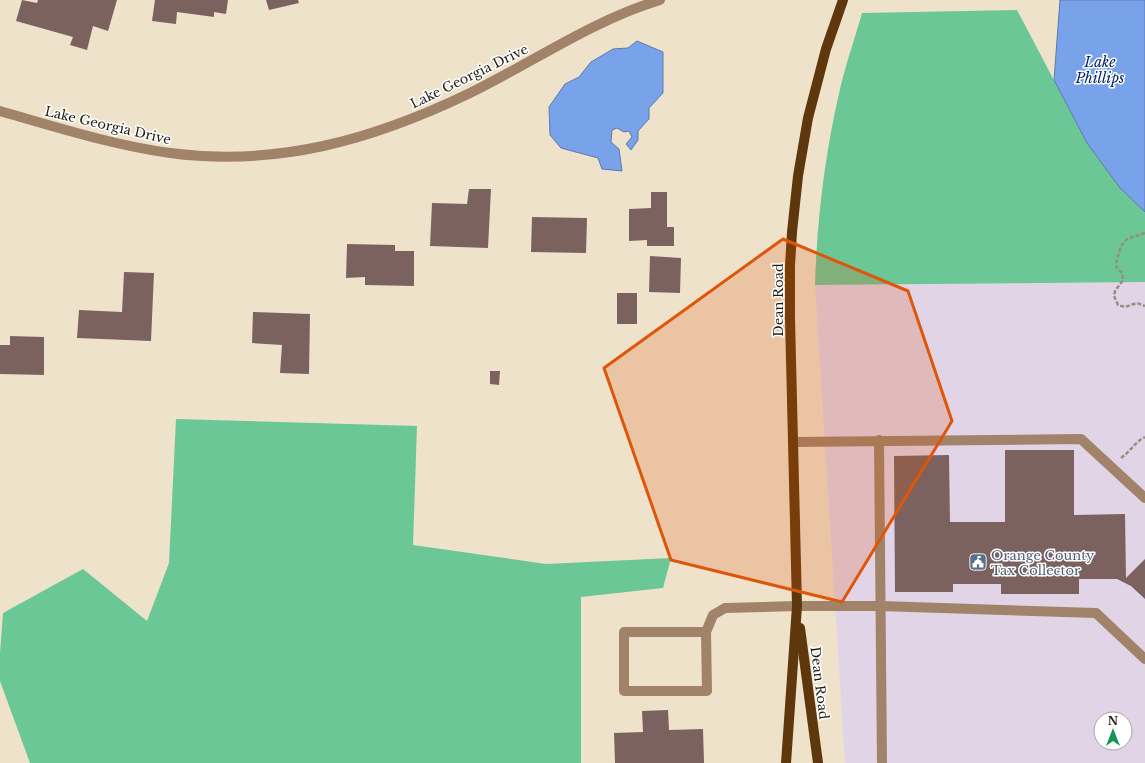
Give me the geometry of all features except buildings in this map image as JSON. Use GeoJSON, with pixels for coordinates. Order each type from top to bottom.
{"type":"FeatureCollection","features":[{"type":"Feature","properties":{"kind":"main road","name":"Dean Road"},"geometry":{"type":"LineString","coordinates":[[786,763],[797,606],[790,266],[796,190],[802,150],[826,48],[843,0]]}},
{"type":"Feature","properties":{"kind":"main road","name":"Dean Road"},"geometry":{"type":"LineString","coordinates":[[797,606],[818,763]]}},
{"type":"Feature","properties":{"kind":"street","name":"Lake Georgia Drive"},"geometry":{"type":"LineString","coordinates":[[0,111],[116,142],[170,153],[214,156],[244,156],[303,150],[347,141],[418,116],[469,93],[593,27],[660,0]]}},
{"type":"Feature","properties":{"kind":"street"},"geometry":{"type":"LineString","coordinates":[[793,442],[1081,439],[1145,498]]}},
{"type":"Feature","properties":{"kind":"street"},"geometry":{"type":"LineString","coordinates":[[879,440],[882,763]]}},
{"type":"Feature","properties":{"kind":"street"},"geometry":{"type":"LineString","coordinates":[[706,632],[624,632],[624,691],[707,690],[706,632],[713,616],[725,608],[880,606],[1096,613],[1145,659]]}},
{"type":"Feature","properties":{"kind":"path"},"geometry":{"type":"LineString","coordinates":[[1145,233],[1127,239],[1121,246],[1116,263],[1117,268],[1122,273],[1123,280],[1115,291],[1114,296],[1118,305],[1124,307],[1137,303],[1145,306]]}},
{"type":"Feature","properties":{"kind":"highlighted area"},"geometry":{"type":"Polygon","coordinates":[[[783,239],[908,291],[952,421],[842,602],[671,560],[604,368],[783,239]]]}},
{"type":"Feature","properties":{"kind":"shaded area"},"geometry":{"type":"Polygon","coordinates":[[[1145,282],[1145,763],[845,763],[815,285],[1145,282]]]}},
{"type":"Feature","properties":{"kind":"green space"},"geometry":{"type":"Polygon","coordinates":[[[1017,10],[1087,143],[1120,188],[1145,212],[1145,282],[815,285],[820,211],[830,138],[842,79],[862,13],[1017,10]]]}},
{"type":"Feature","properties":{"kind":"green space"},"geometry":{"type":"Polygon","coordinates":[[[176,419],[417,426],[413,545],[546,564],[671,558],[663,588],[581,597],[581,763],[30,763],[0,681],[0,653],[3,613],[83,569],[147,621],[169,563],[176,419]]]}},
{"type":"Feature","properties":{"kind":"water","name":"Lake Phillips"},"geometry":{"type":"Polygon","coordinates":[[[1060,0],[1145,0],[1145,212],[1120,188],[1087,143],[1054,80],[1060,0]]]}},
{"type":"Feature","properties":{"kind":"water"},"geometry":{"type":"Polygon","coordinates":[[[637,41],[663,52],[663,93],[649,108],[649,119],[638,131],[638,140],[631,150],[626,144],[632,137],[629,131],[624,132],[617,128],[612,130],[611,142],[619,149],[622,171],[602,169],[598,158],[561,148],[550,135],[549,107],[565,84],[579,77],[591,62],[613,49],[628,48],[637,41]]]}},
{"type":"Feature","properties":{"kind":"place","name":"Orange County Tax Collector"},"geometry":{"type":"Point","coordinates":[978,562]}}]}
